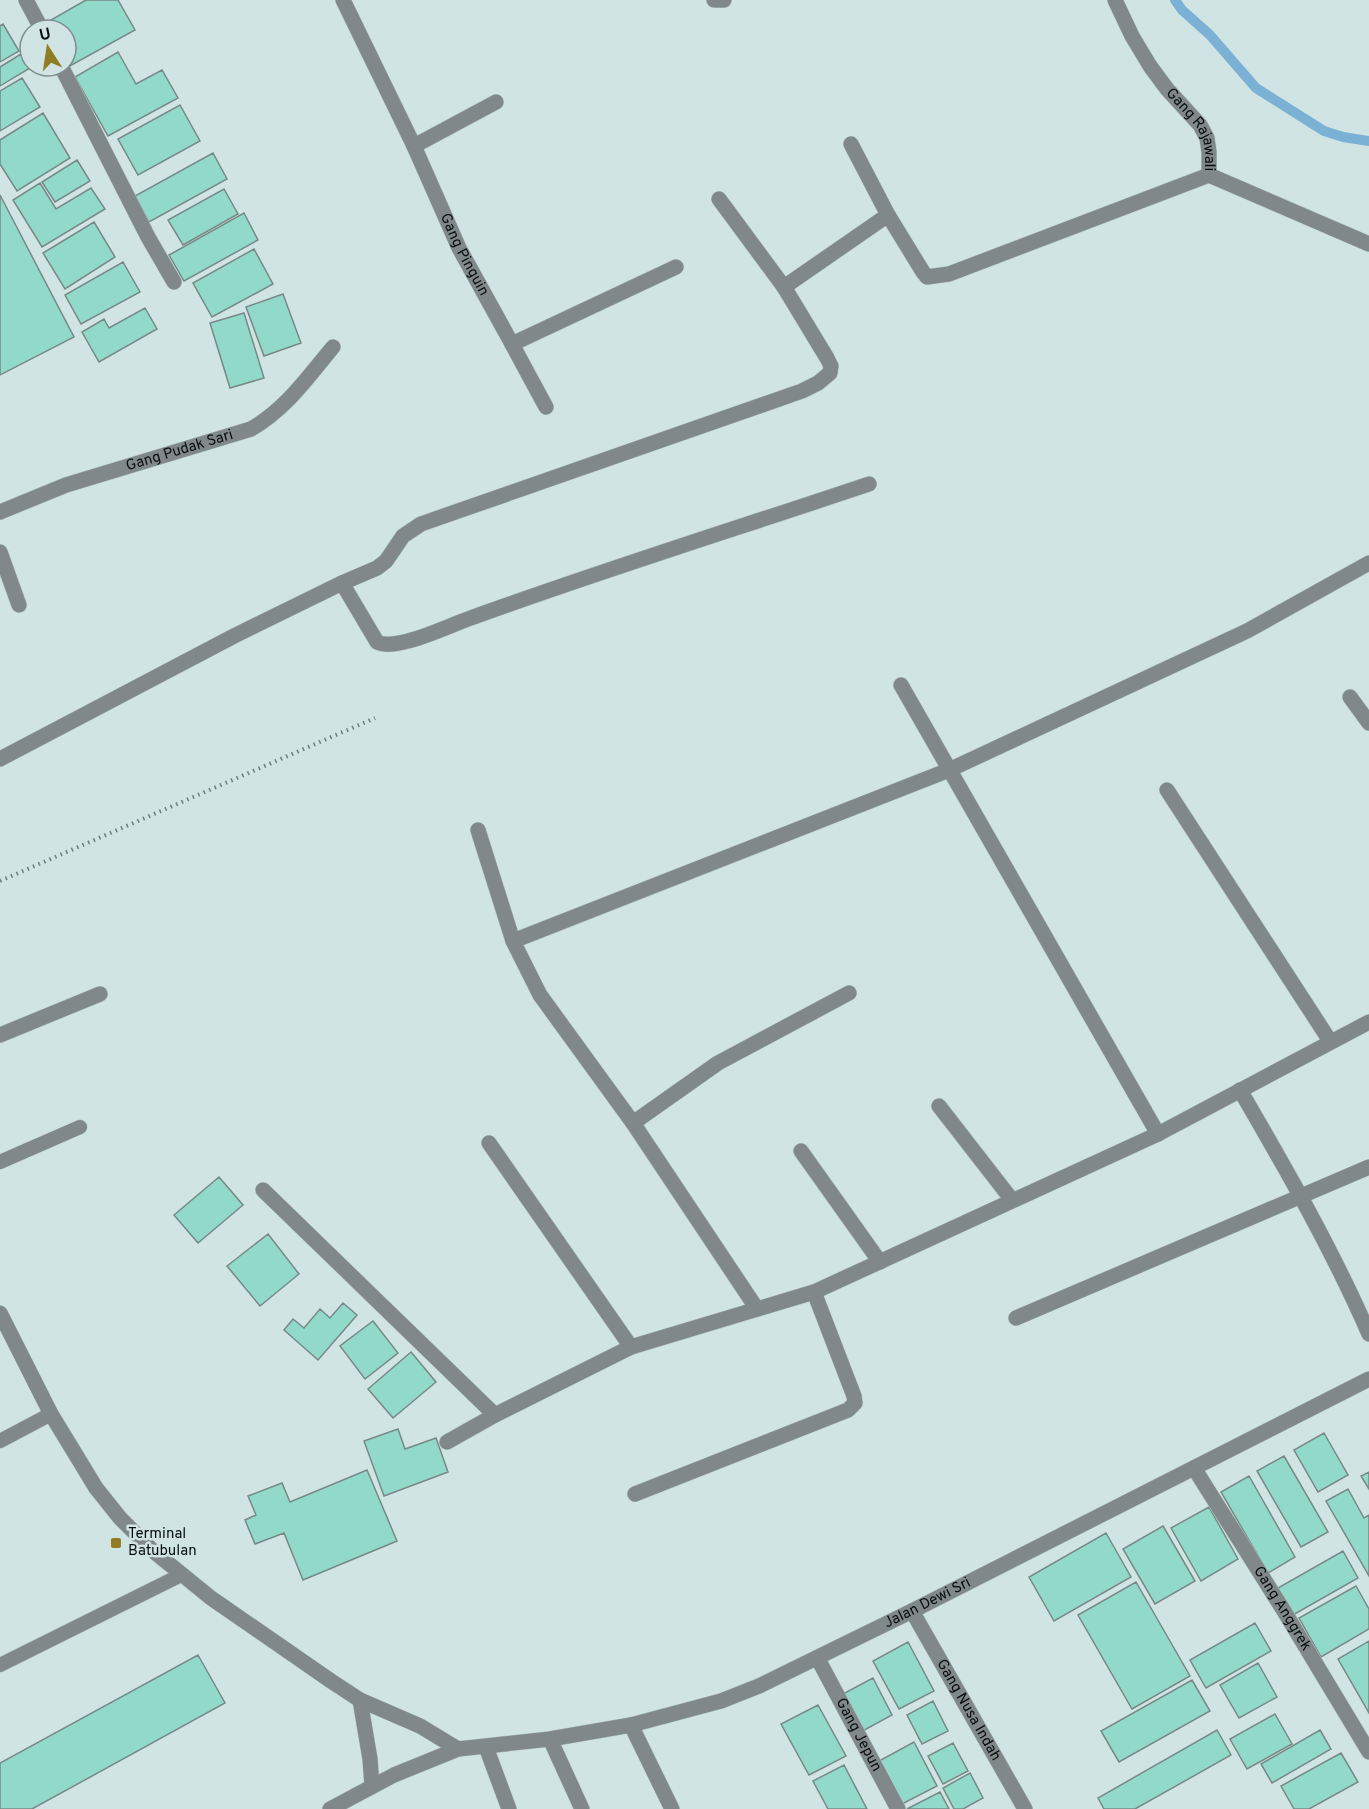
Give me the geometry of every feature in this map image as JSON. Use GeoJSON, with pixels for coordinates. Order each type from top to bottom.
{"type":"FeatureCollection","features":[{"type":"Feature","properties":{"kind":"street"},"geometry":{"type":"LineString","coordinates":[[26,0],[36,18]]}},
{"type":"Feature","properties":{"kind":"street","name":"Gang Pinguin"},"geometry":{"type":"LineString","coordinates":[[343,0],[414,146],[459,248],[546,407]]}},
{"type":"Feature","properties":{"kind":"street"},"geometry":{"type":"LineString","coordinates":[[715,0],[724,0]]}},
{"type":"Feature","properties":{"kind":"street","name":"Gang Rajawali"},"geometry":{"type":"LineString","coordinates":[[1115,0],[1132,36],[1150,66],[1167,89],[1200,125],[1207,138],[1209,175],[1369,244]]}},
{"type":"Feature","properties":{"kind":"street"},"geometry":{"type":"LineString","coordinates":[[67,78],[148,237],[174,282]]}},
{"type":"Feature","properties":{"kind":"street"},"geometry":{"type":"LineString","coordinates":[[414,146],[496,102]]}},
{"type":"Feature","properties":{"kind":"street"},"geometry":{"type":"LineString","coordinates":[[850,144],[888,216],[923,272],[927,277],[932,278],[949,274],[1209,175]]}},
{"type":"Feature","properties":{"kind":"street"},"geometry":{"type":"LineString","coordinates":[[0,759],[234,636],[377,568],[386,561],[410,530],[422,524],[802,391],[830,373],[831,366],[784,287],[719,199]]}},
{"type":"Feature","properties":{"kind":"street"},"geometry":{"type":"LineString","coordinates":[[784,287],[888,216]]}},
{"type":"Feature","properties":{"kind":"street"},"geometry":{"type":"LineString","coordinates":[[512,344],[676,267]]}},
{"type":"Feature","properties":{"kind":"street","name":"Gang Pudak Sari"},"geometry":{"type":"LineString","coordinates":[[0,512],[66,485],[251,429],[267,420],[283,406],[333,347]]}},
{"type":"Feature","properties":{"kind":"street"},"geometry":{"type":"LineString","coordinates":[[342,583],[377,642],[396,643],[423,636],[869,484]]}},
{"type":"Feature","properties":{"kind":"street"},"geometry":{"type":"LineString","coordinates":[[0,552],[19,605]]}},
{"type":"Feature","properties":{"kind":"street"},"geometry":{"type":"LineString","coordinates":[[513,941],[949,770],[1247,631],[1369,563]]}},
{"type":"Feature","properties":{"kind":"street"},"geometry":{"type":"LineString","coordinates":[[901,685],[1158,1134]]}},
{"type":"Feature","properties":{"kind":"street"},"geometry":{"type":"LineString","coordinates":[[1350,697],[1369,723]]}},
{"type":"Feature","properties":{"kind":"street"},"geometry":{"type":"LineString","coordinates":[[1167,790],[1330,1041]]}},
{"type":"Feature","properties":{"kind":"street"},"geometry":{"type":"LineString","coordinates":[[478,830],[513,941],[540,995],[633,1123],[757,1309]]}},
{"type":"Feature","properties":{"kind":"street"},"geometry":{"type":"LineString","coordinates":[[633,1123],[718,1063],[849,993]]}},
{"type":"Feature","properties":{"kind":"street"},"geometry":{"type":"LineString","coordinates":[[0,1035],[100,994]]}},
{"type":"Feature","properties":{"kind":"street"},"geometry":{"type":"LineString","coordinates":[[447,1442],[495,1415],[631,1347],[814,1292],[880,1262],[1158,1134],[1369,1022]]}},
{"type":"Feature","properties":{"kind":"street"},"geometry":{"type":"LineString","coordinates":[[1240,1090],[1302,1197],[1355,1301],[1369,1334]]}},
{"type":"Feature","properties":{"kind":"street"},"geometry":{"type":"LineString","coordinates":[[939,1106],[1012,1200]]}},
{"type":"Feature","properties":{"kind":"street"},"geometry":{"type":"LineString","coordinates":[[489,1143],[631,1347]]}},
{"type":"Feature","properties":{"kind":"street"},"geometry":{"type":"LineString","coordinates":[[801,1151],[880,1262]]}},
{"type":"Feature","properties":{"kind":"street"},"geometry":{"type":"LineString","coordinates":[[1016,1318],[1369,1167]]}},
{"type":"Feature","properties":{"kind":"street"},"geometry":{"type":"LineString","coordinates":[[263,1190],[495,1415]]}},
{"type":"Feature","properties":{"kind":"street"},"geometry":{"type":"LineString","coordinates":[[635,1494],[848,1410],[855,1403],[814,1292]]}},
{"type":"Feature","properties":{"kind":"street"},"geometry":{"type":"LineString","coordinates":[[0,1313],[51,1414],[96,1488],[120,1518],[152,1550],[211,1598],[360,1700],[420,1726],[459,1749]]}},
{"type":"Feature","properties":{"kind":"street","name":"Jalan Dewi Sri"},"geometry":{"type":"LineString","coordinates":[[330,1809],[407,1769],[459,1749],[550,1739],[631,1725],[721,1701],[759,1686],[818,1659],[1369,1379]]}},
{"type":"Feature","properties":{"kind":"street","name":"Gang Anggrek"},"geometry":{"type":"LineString","coordinates":[[1194,1468],[1369,1752]]}},
{"type":"Feature","properties":{"kind":"street","name":"Gang Nusa Indah"},"geometry":{"type":"LineString","coordinates":[[912,1611],[1025,1809]]}},
{"type":"Feature","properties":{"kind":"street","name":"Gang Jepun"},"geometry":{"type":"LineString","coordinates":[[818,1659],[898,1809]]}},
{"type":"Feature","properties":{"kind":"street"},"geometry":{"type":"LineString","coordinates":[[360,1700],[372,1786]]}},
{"type":"Feature","properties":{"kind":"street"},"geometry":{"type":"LineString","coordinates":[[631,1725],[672,1809]]}},
{"type":"Feature","properties":{"kind":"street"},"geometry":{"type":"LineString","coordinates":[[550,1739],[582,1809]]}},
{"type":"Feature","properties":{"kind":"street"},"geometry":{"type":"LineString","coordinates":[[486,1747],[509,1809]]}},
{"type":"Feature","properties":{"kind":"lane"},"geometry":{"type":"LineString","coordinates":[[0,1162],[80,1127]]}},
{"type":"Feature","properties":{"kind":"lane"},"geometry":{"type":"LineString","coordinates":[[0,1441],[51,1414]]}},
{"type":"Feature","properties":{"kind":"lane"},"geometry":{"type":"LineString","coordinates":[[0,1665],[181,1575]]}},
{"type":"Feature","properties":{"kind":"path"},"geometry":{"type":"LineString","coordinates":[[0,881],[375,718]]}},
{"type":"Feature","properties":{"kind":"building"},"geometry":{"type":"Polygon","coordinates":[[[86,0],[118,0],[135,30],[78,61],[78,18],[54,18],[86,0]]]}},
{"type":"Feature","properties":{"kind":"building"},"geometry":{"type":"Polygon","coordinates":[[[3,24],[18,52],[0,62],[0,26],[3,24]]]}},
{"type":"Feature","properties":{"kind":"building"},"geometry":{"type":"Polygon","coordinates":[[[118,52],[136,84],[162,70],[178,98],[108,136],[76,78],[78,78],[78,75],[118,52]]]}},
{"type":"Feature","properties":{"kind":"building"},"geometry":{"type":"Polygon","coordinates":[[[18,56],[18,75],[0,86],[0,67],[18,56]]]}},
{"type":"Feature","properties":{"kind":"building"},"geometry":{"type":"Polygon","coordinates":[[[22,78],[40,107],[0,131],[0,91],[22,78]]]}},
{"type":"Feature","properties":{"kind":"building"},"geometry":{"type":"Polygon","coordinates":[[[180,105],[200,141],[138,175],[118,139],[180,105]]]}},
{"type":"Feature","properties":{"kind":"building"},"geometry":{"type":"Polygon","coordinates":[[[43,113],[70,158],[17,191],[0,164],[0,140],[43,113]]]}},
{"type":"Feature","properties":{"kind":"building"},"geometry":{"type":"Polygon","coordinates":[[[213,153],[227,179],[149,222],[135,196],[213,153]]]}},
{"type":"Feature","properties":{"kind":"building"},"geometry":{"type":"Polygon","coordinates":[[[77,160],[90,181],[55,202],[42,182],[77,160]]]}},
{"type":"Feature","properties":{"kind":"building"},"geometry":{"type":"Polygon","coordinates":[[[40,183],[56,209],[91,188],[105,209],[42,247],[13,200],[40,183]]]}},
{"type":"Feature","properties":{"kind":"building"},"geometry":{"type":"Polygon","coordinates":[[[224,189],[238,214],[183,245],[168,220],[224,189]]]}},
{"type":"Feature","properties":{"kind":"building"},"geometry":{"type":"Polygon","coordinates":[[[0,195],[74,337],[0,375],[0,195]]]}},
{"type":"Feature","properties":{"kind":"building"},"geometry":{"type":"Polygon","coordinates":[[[244,213],[258,240],[184,281],[169,255],[244,213]]]}},
{"type":"Feature","properties":{"kind":"building"},"geometry":{"type":"Polygon","coordinates":[[[94,222],[115,257],[65,289],[43,253],[94,222]]]}},
{"type":"Feature","properties":{"kind":"building"},"geometry":{"type":"Polygon","coordinates":[[[254,249],[273,284],[212,317],[193,283],[254,249]]]}},
{"type":"Feature","properties":{"kind":"building"},"geometry":{"type":"Polygon","coordinates":[[[123,262],[140,292],[81,324],[65,295],[123,262]]]}},
{"type":"Feature","properties":{"kind":"building"},"geometry":{"type":"Polygon","coordinates":[[[283,294],[301,343],[264,356],[246,307],[283,294]]]}},
{"type":"Feature","properties":{"kind":"building"},"geometry":{"type":"Polygon","coordinates":[[[145,308],[157,329],[99,362],[82,332],[104,319],[109,328],[145,308]]]}},
{"type":"Feature","properties":{"kind":"building"},"geometry":{"type":"Polygon","coordinates":[[[244,313],[264,378],[230,388],[210,323],[244,313]]]}},
{"type":"Feature","properties":{"kind":"building"},"geometry":{"type":"Polygon","coordinates":[[[219,1177],[243,1205],[198,1243],[174,1215],[219,1177]]]}},
{"type":"Feature","properties":{"kind":"building"},"geometry":{"type":"Polygon","coordinates":[[[268,1234],[299,1274],[260,1306],[227,1266],[268,1234]]]}},
{"type":"Feature","properties":{"kind":"building"},"geometry":{"type":"Polygon","coordinates":[[[343,1303],[357,1315],[318,1360],[284,1330],[293,1319],[304,1328],[320,1309],[330,1318],[343,1303]]]}},
{"type":"Feature","properties":{"kind":"building"},"geometry":{"type":"Polygon","coordinates":[[[373,1321],[398,1353],[365,1379],[340,1346],[373,1321]]]}},
{"type":"Feature","properties":{"kind":"building"},"geometry":{"type":"Polygon","coordinates":[[[411,1352],[436,1382],[393,1418],[368,1389],[411,1352]]]}},
{"type":"Feature","properties":{"kind":"building"},"geometry":{"type":"Polygon","coordinates":[[[398,1429],[405,1449],[436,1438],[448,1472],[384,1496],[364,1441],[398,1429]]]}},
{"type":"Feature","properties":{"kind":"building"},"geometry":{"type":"Polygon","coordinates":[[[1324,1433],[1348,1475],[1318,1492],[1294,1450],[1324,1433]]]}},
{"type":"Feature","properties":{"kind":"building"},"geometry":{"type":"Polygon","coordinates":[[[1284,1456],[1328,1532],[1301,1547],[1257,1471],[1284,1456]]]}},
{"type":"Feature","properties":{"kind":"building"},"geometry":{"type":"Polygon","coordinates":[[[367,1470],[397,1541],[303,1580],[284,1533],[255,1544],[245,1520],[256,1515],[248,1496],[282,1483],[290,1502],[367,1470]]]}},
{"type":"Feature","properties":{"kind":"building"},"geometry":{"type":"Polygon","coordinates":[[[1369,1472],[1369,1489],[1361,1476],[1369,1472]]]}},
{"type":"Feature","properties":{"kind":"building"},"geometry":{"type":"Polygon","coordinates":[[[1249,1476],[1295,1557],[1268,1573],[1221,1492],[1249,1476]]]}},
{"type":"Feature","properties":{"kind":"building"},"geometry":{"type":"Polygon","coordinates":[[[1348,1489],[1364,1518],[1369,1515],[1369,1576],[1326,1501],[1348,1489]]]}},
{"type":"Feature","properties":{"kind":"building"},"geometry":{"type":"Polygon","coordinates":[[[1209,1507],[1238,1559],[1201,1581],[1171,1528],[1209,1507]]]}},
{"type":"Feature","properties":{"kind":"building"},"geometry":{"type":"Polygon","coordinates":[[[1163,1526],[1195,1581],[1155,1604],[1123,1549],[1163,1526]]]}},
{"type":"Feature","properties":{"kind":"building"},"geometry":{"type":"Polygon","coordinates":[[[1106,1533],[1131,1577],[1054,1621],[1029,1577],[1106,1533]]]}},
{"type":"Feature","properties":{"kind":"building"},"geometry":{"type":"Polygon","coordinates":[[[1343,1551],[1358,1578],[1293,1615],[1278,1588],[1343,1551]]]}},
{"type":"Feature","properties":{"kind":"building"},"geometry":{"type":"Polygon","coordinates":[[[1136,1582],[1190,1676],[1132,1709],[1078,1615],[1136,1582]]]}},
{"type":"Feature","properties":{"kind":"building"},"geometry":{"type":"Polygon","coordinates":[[[1356,1586],[1369,1609],[1369,1629],[1321,1657],[1299,1618],[1356,1586]]]}},
{"type":"Feature","properties":{"kind":"building"},"geometry":{"type":"Polygon","coordinates":[[[1255,1623],[1271,1651],[1206,1688],[1190,1660],[1255,1623]]]}},
{"type":"Feature","properties":{"kind":"building"},"geometry":{"type":"Polygon","coordinates":[[[1369,1641],[1369,1713],[1338,1659],[1369,1641]]]}},
{"type":"Feature","properties":{"kind":"building"},"geometry":{"type":"Polygon","coordinates":[[[908,1642],[934,1691],[899,1709],[873,1661],[908,1642]]]}},
{"type":"Feature","properties":{"kind":"building"},"geometry":{"type":"Polygon","coordinates":[[[198,1655],[225,1703],[32,1809],[0,1809],[0,1763],[198,1655]]]}},
{"type":"Feature","properties":{"kind":"building"},"geometry":{"type":"Polygon","coordinates":[[[1258,1663],[1277,1697],[1239,1718],[1220,1685],[1258,1663]]]}},
{"type":"Feature","properties":{"kind":"building"},"geometry":{"type":"Polygon","coordinates":[[[873,1678],[892,1715],[859,1733],[839,1696],[873,1678]]]}},
{"type":"Feature","properties":{"kind":"building"},"geometry":{"type":"Polygon","coordinates":[[[1192,1680],[1210,1711],[1119,1762],[1101,1731],[1192,1680]]]}},
{"type":"Feature","properties":{"kind":"building"},"geometry":{"type":"Polygon","coordinates":[[[933,1701],[948,1731],[922,1744],[907,1715],[933,1701]]]}},
{"type":"Feature","properties":{"kind":"building"},"geometry":{"type":"Polygon","coordinates":[[[818,1705],[846,1756],[809,1775],[781,1724],[818,1705]]]}},
{"type":"Feature","properties":{"kind":"building"},"geometry":{"type":"Polygon","coordinates":[[[1275,1714],[1292,1744],[1247,1769],[1230,1739],[1275,1714]]]}},
{"type":"Feature","properties":{"kind":"building"},"geometry":{"type":"Polygon","coordinates":[[[1217,1730],[1231,1755],[1135,1809],[1104,1809],[1098,1798],[1217,1730]]]}},
{"type":"Feature","properties":{"kind":"building"},"geometry":{"type":"Polygon","coordinates":[[[1320,1730],[1331,1749],[1272,1783],[1261,1764],[1320,1730]]]}},
{"type":"Feature","properties":{"kind":"building"},"geometry":{"type":"Polygon","coordinates":[[[914,1742],[937,1786],[902,1804],[879,1761],[914,1742]]]}},
{"type":"Feature","properties":{"kind":"building"},"geometry":{"type":"Polygon","coordinates":[[[953,1743],[968,1771],[943,1784],[928,1756],[953,1743]]]}},
{"type":"Feature","properties":{"kind":"building"},"geometry":{"type":"Polygon","coordinates":[[[1341,1753],[1358,1782],[1309,1809],[1294,1809],[1281,1786],[1341,1753]]]}},
{"type":"Feature","properties":{"kind":"building"},"geometry":{"type":"Polygon","coordinates":[[[844,1765],[867,1809],[828,1809],[813,1781],[844,1765]]]}},
{"type":"Feature","properties":{"kind":"building"},"geometry":{"type":"Polygon","coordinates":[[[970,1773],[983,1798],[963,1809],[954,1809],[943,1788],[970,1773]]]}},
{"type":"Feature","properties":{"kind":"building"},"geometry":{"type":"Polygon","coordinates":[[[940,1792],[949,1809],[907,1809],[940,1792]]]}},
{"type":"Feature","properties":{"kind":"waterway"},"geometry":{"type":"LineString","coordinates":[[1175,0],[1182,10],[1210,35],[1256,88],[1324,131],[1369,141]]}},
{"type":"Feature","properties":{"kind":"place","name":"Terminal Batubulan"},"geometry":{"type":"Point","coordinates":[116,1543]}}]}
